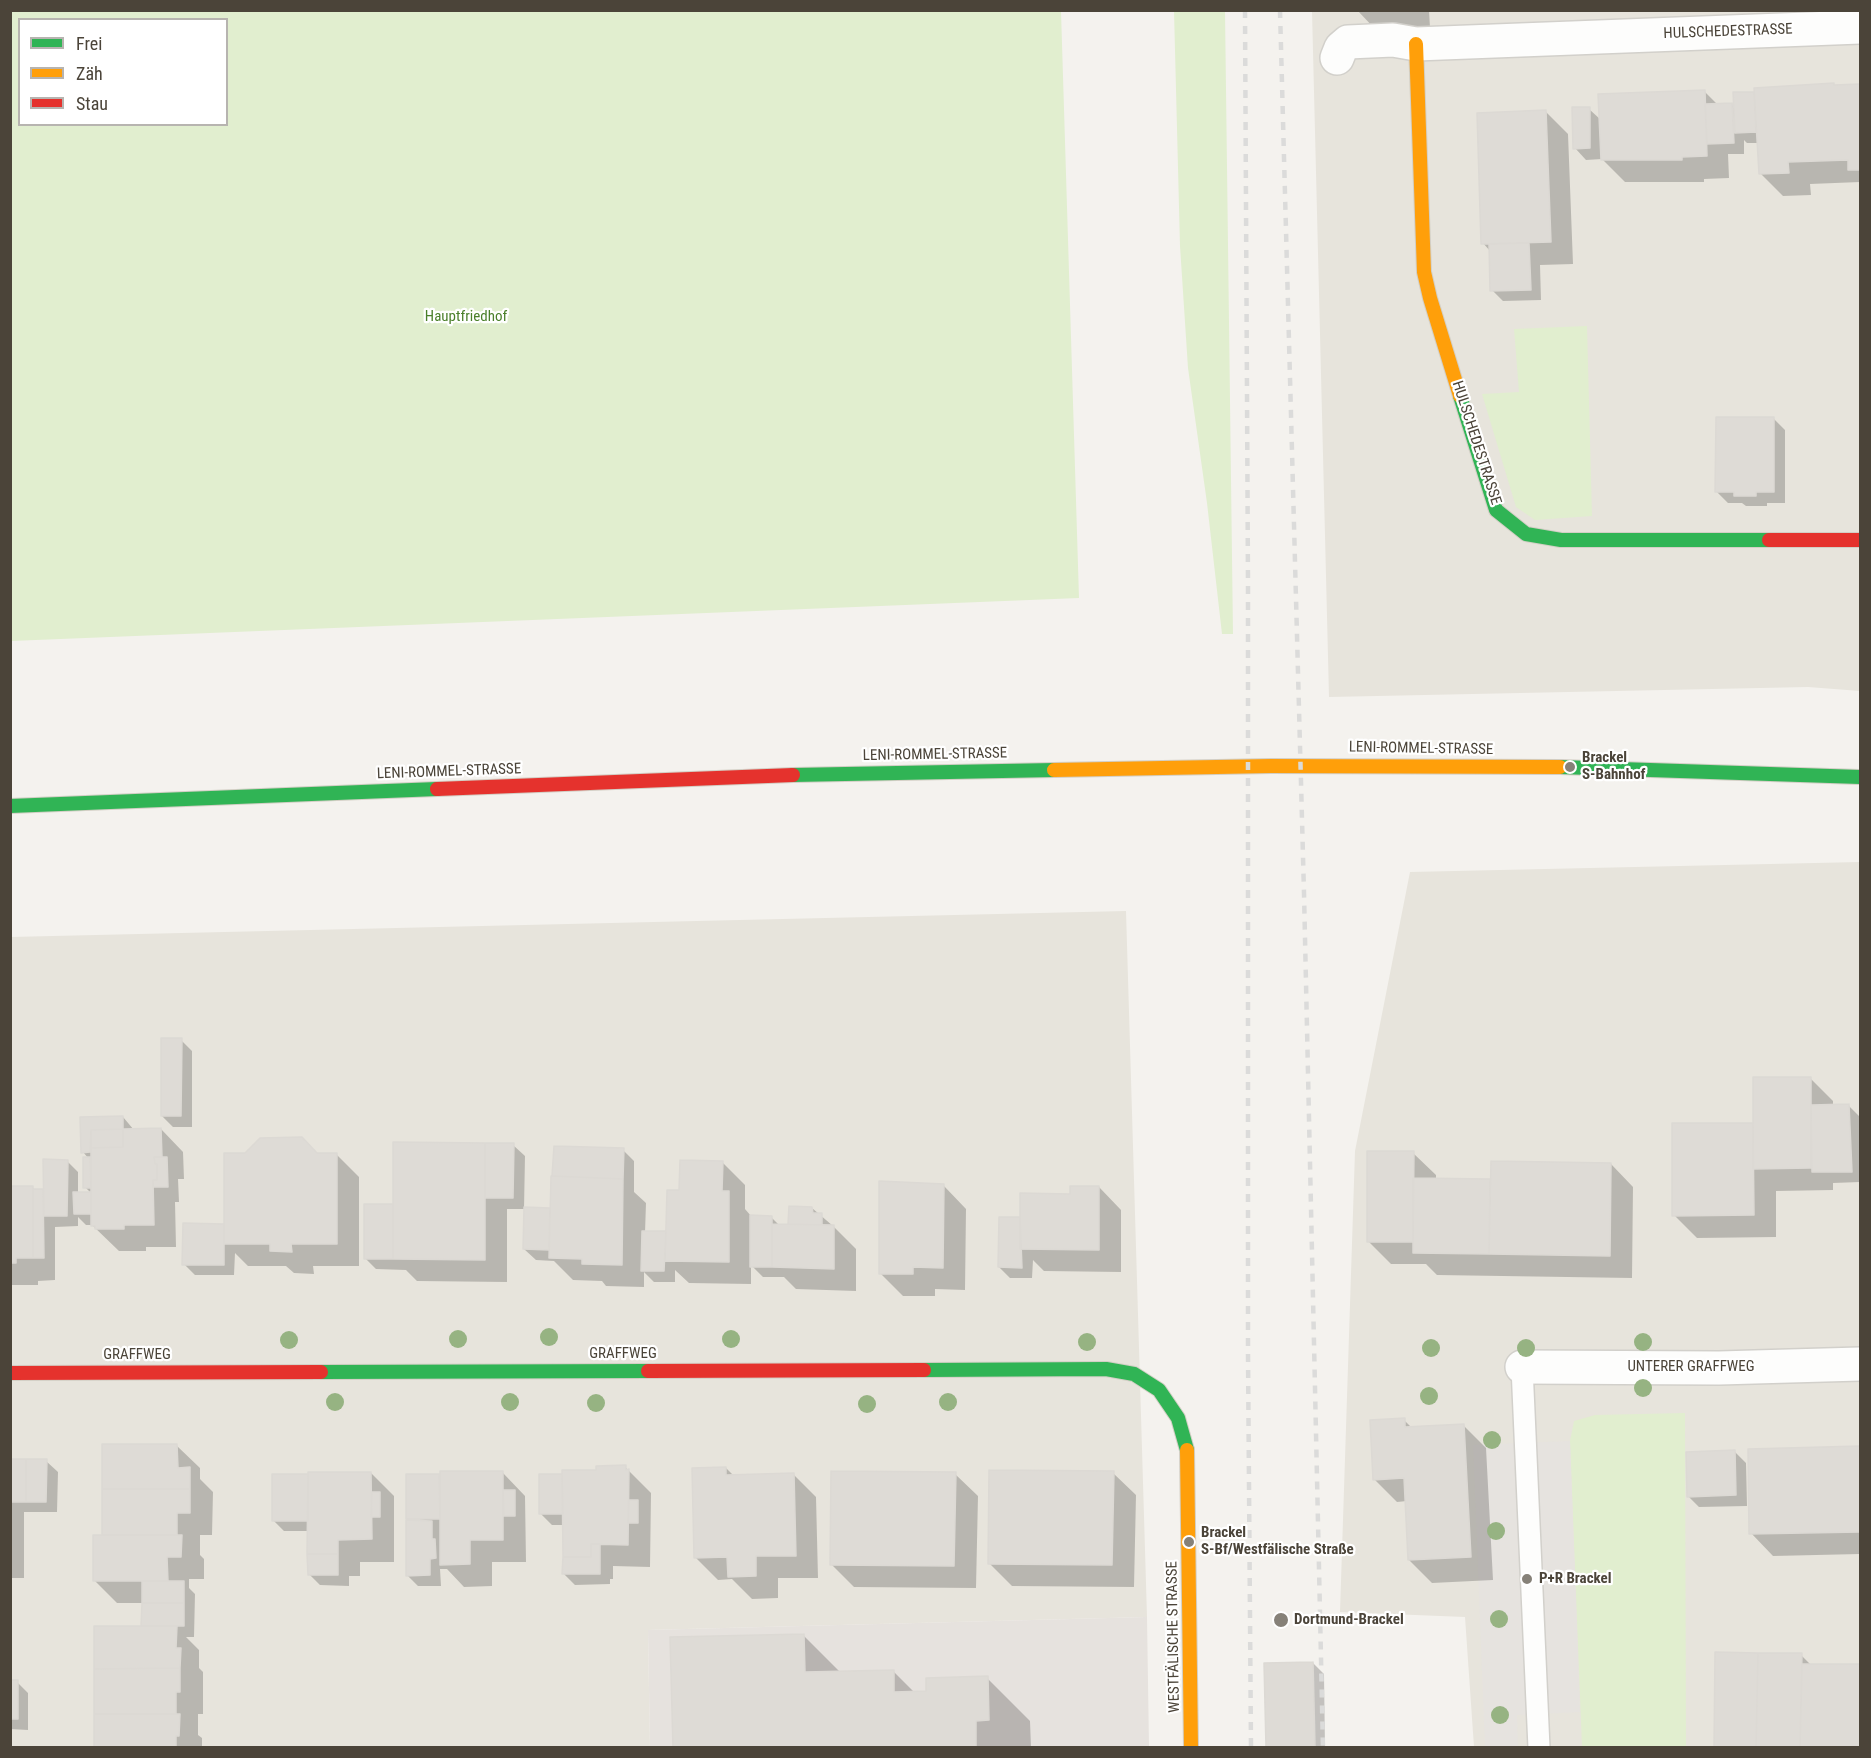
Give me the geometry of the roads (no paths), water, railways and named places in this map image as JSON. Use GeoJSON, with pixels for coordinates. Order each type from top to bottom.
{"type":"FeatureCollection","features":[{"type":"Feature","properties":{"kind":"street","name":"HULSCHEDESTRASSE"},"geometry":{"type":"LineString","coordinates":[[1337,58],[1341,48],[1348,42],[1393,40],[1416,44],[1860,27]]}},
{"type":"Feature","properties":{"kind":"street","name":"HULSCHEDESTRASSE"},"geometry":{"type":"LineString","coordinates":[[1416,44],[1424,272],[1496,510],[1526,534],[1561,540],[1860,540]]}},
{"type":"Feature","properties":{"kind":"street","name":"LENI-ROMMEL-STRASSE"},"geometry":{"type":"LineString","coordinates":[[10,806],[849,773],[1271,766],[1570,767],[1860,777]]}},
{"type":"Feature","properties":{"kind":"street","name":"UNTERER GRAFFWEG"},"geometry":{"type":"LineString","coordinates":[[1522,1367],[1719,1368],[1860,1364]]}},
{"type":"Feature","properties":{"kind":"street","name":"GRAFFWEG"},"geometry":{"type":"LineString","coordinates":[[10,1373],[1106,1369],[1134,1374],[1159,1390],[1178,1418],[1188,1455]]}},
{"type":"Feature","properties":{"kind":"street","name":"WESTFÄLISCHE STRASSE"},"geometry":{"type":"LineString","coordinates":[[1188,1455],[1191,1748]]}},
{"type":"Feature","properties":{"kind":"lane"},"geometry":{"type":"LineString","coordinates":[[1522,1367],[1539,1748]]}},
{"type":"Feature","properties":{"kind":"railway"},"geometry":{"type":"LineString","coordinates":[[1245,10],[1251,1748]]}},
{"type":"Feature","properties":{"kind":"railway"},"geometry":{"type":"LineString","coordinates":[[1280,10],[1304,893],[1323,1748]]}},
{"type":"Feature","properties":{"kind":"place","name":"Brackel S-Bahnhof"},"geometry":{"type":"Point","coordinates":[1570,767]}},
{"type":"Feature","properties":{"kind":"place","name":"Brackel S-Bf/Westfälische Straße"},"geometry":{"type":"Point","coordinates":[1189,1542]}},
{"type":"Feature","properties":{"kind":"place","name":"P+R Brackel"},"geometry":{"type":"Point","coordinates":[1527,1579]}},
{"type":"Feature","properties":{"kind":"place","name":"Dortmund-Brackel"},"geometry":{"type":"Point","coordinates":[1281,1620]}},
{"type":"Feature","properties":{"kind":"park label","name":"Hauptfriedhof"},"geometry":{"type":"Point","coordinates":[466,317]}}]}
